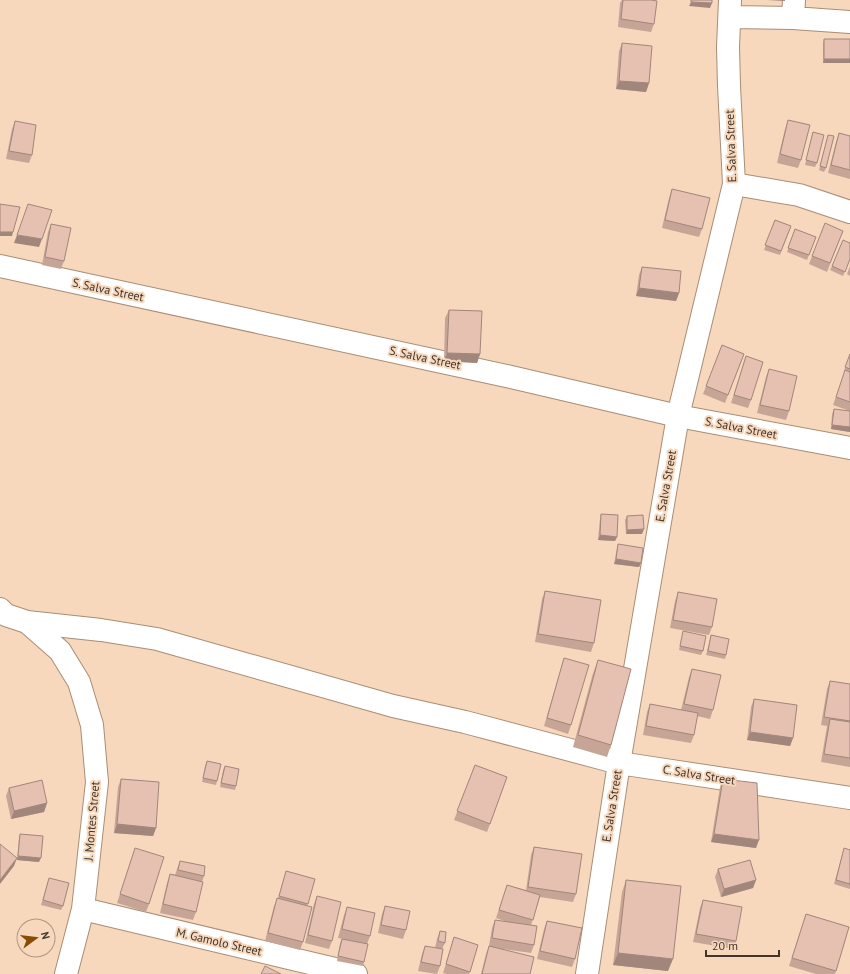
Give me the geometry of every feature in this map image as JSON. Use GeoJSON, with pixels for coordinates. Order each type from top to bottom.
{"type":"FeatureCollection","features":[{"type":"Feature","properties":{"kind":"street"},"geometry":{"type":"LineString","coordinates":[[730,9],[794,9],[850,22]]}},
{"type":"Feature","properties":{"kind":"street","name":"E. Salva Street"},"geometry":{"type":"LineString","coordinates":[[587,974],[619,763],[678,416],[734,184],[728,47],[730,9]]}},
{"type":"Feature","properties":{"kind":"street"},"geometry":{"type":"LineString","coordinates":[[734,184],[799,194],[850,212]]}},
{"type":"Feature","properties":{"kind":"street","name":"S. Salva Street"},"geometry":{"type":"LineString","coordinates":[[0,266],[511,377],[678,416],[850,448]]}},
{"type":"Feature","properties":{"kind":"street","name":"J. Montes Street"},"geometry":{"type":"LineString","coordinates":[[2,613],[27,622],[60,651],[79,682],[92,725],[97,782],[83,909],[66,974]]}},
{"type":"Feature","properties":{"kind":"street","name":"C. Salva Street"},"geometry":{"type":"LineString","coordinates":[[27,622],[101,630],[157,640],[392,706],[465,722],[619,763],[850,798]]}},
{"type":"Feature","properties":{"kind":"street","name":"M. Gamolo Street"},"geometry":{"type":"LineString","coordinates":[[83,909],[356,974]]}},
{"type":"Feature","properties":{"kind":"building"},"geometry":{"type":"Polygon","coordinates":[[[623,0],[657,1],[654,24],[621,19],[623,0]]]}},
{"type":"Feature","properties":{"kind":"building"},"geometry":{"type":"Polygon","coordinates":[[[691,0],[712,0],[712,3],[691,2],[691,0]]]}},
{"type":"Feature","properties":{"kind":"building"},"geometry":{"type":"Polygon","coordinates":[[[824,39],[850,39],[850,59],[824,59],[824,39]]]}},
{"type":"Feature","properties":{"kind":"building"},"geometry":{"type":"Polygon","coordinates":[[[622,43],[652,46],[649,83],[619,81],[622,43]]]}},
{"type":"Feature","properties":{"kind":"building"},"geometry":{"type":"Polygon","coordinates":[[[788,120],[810,125],[801,160],[780,154],[788,120]]]}},
{"type":"Feature","properties":{"kind":"building"},"geometry":{"type":"Polygon","coordinates":[[[15,121],[36,125],[32,155],[9,151],[15,121]]]}},
{"type":"Feature","properties":{"kind":"building"},"geometry":{"type":"Polygon","coordinates":[[[813,132],[824,135],[817,163],[806,160],[813,132]]]}},
{"type":"Feature","properties":{"kind":"building"},"geometry":{"type":"Polygon","coordinates":[[[839,133],[850,136],[850,170],[831,165],[839,133]]]}},
{"type":"Feature","properties":{"kind":"building"},"geometry":{"type":"Polygon","coordinates":[[[828,135],[834,136],[826,168],[820,166],[828,135]]]}},
{"type":"Feature","properties":{"kind":"building"},"geometry":{"type":"Polygon","coordinates":[[[672,189],[710,198],[702,229],[665,220],[672,189]]]}},
{"type":"Feature","properties":{"kind":"building"},"geometry":{"type":"Polygon","coordinates":[[[0,204],[20,207],[13,232],[0,232],[0,204]]]}},
{"type":"Feature","properties":{"kind":"building"},"geometry":{"type":"Polygon","coordinates":[[[28,204],[52,210],[42,239],[17,235],[28,204]]]}},
{"type":"Feature","properties":{"kind":"building"},"geometry":{"type":"Polygon","coordinates":[[[775,220],[791,226],[781,251],[765,245],[775,220]]]}},
{"type":"Feature","properties":{"kind":"building"},"geometry":{"type":"Polygon","coordinates":[[[825,223],[843,231],[830,263],[812,256],[825,223]]]}},
{"type":"Feature","properties":{"kind":"building"},"geometry":{"type":"Polygon","coordinates":[[[51,224],[71,228],[64,261],[45,257],[51,224]]]}},
{"type":"Feature","properties":{"kind":"building"},"geometry":{"type":"Polygon","coordinates":[[[795,229],[816,237],[809,255],[788,248],[795,229]]]}},
{"type":"Feature","properties":{"kind":"building"},"geometry":{"type":"Polygon","coordinates":[[[843,240],[850,243],[850,259],[845,272],[832,266],[843,240]]]}},
{"type":"Feature","properties":{"kind":"building"},"geometry":{"type":"Polygon","coordinates":[[[642,267],[681,271],[679,293],[639,288],[642,267]]]}},
{"type":"Feature","properties":{"kind":"building"},"geometry":{"type":"Polygon","coordinates":[[[449,310],[482,311],[480,354],[447,353],[449,310]]]}},
{"type":"Feature","properties":{"kind":"building"},"geometry":{"type":"Polygon","coordinates":[[[722,345],[744,354],[728,395],[706,386],[722,345]]]}},
{"type":"Feature","properties":{"kind":"building"},"geometry":{"type":"Polygon","coordinates":[[[850,354],[850,369],[845,367],[850,354]]]}},
{"type":"Feature","properties":{"kind":"building"},"geometry":{"type":"Polygon","coordinates":[[[746,356],[763,362],[751,400],[734,395],[746,356]]]}},
{"type":"Feature","properties":{"kind":"building"},"geometry":{"type":"Polygon","coordinates":[[[769,369],[797,376],[789,411],[760,405],[769,369]]]}},
{"type":"Feature","properties":{"kind":"building"},"geometry":{"type":"Polygon","coordinates":[[[845,370],[850,372],[850,402],[836,397],[845,370]]]}},
{"type":"Feature","properties":{"kind":"building"},"geometry":{"type":"Polygon","coordinates":[[[834,409],[850,411],[850,427],[832,425],[834,409]]]}},
{"type":"Feature","properties":{"kind":"building"},"geometry":{"type":"Polygon","coordinates":[[[601,514],[618,515],[617,537],[600,535],[601,514]]]}},
{"type":"Feature","properties":{"kind":"building"},"geometry":{"type":"Polygon","coordinates":[[[643,515],[644,529],[627,530],[627,516],[643,515]]]}},
{"type":"Feature","properties":{"kind":"building"},"geometry":{"type":"Polygon","coordinates":[[[618,544],[643,548],[641,563],[616,559],[618,544]]]}},
{"type":"Feature","properties":{"kind":"building"},"geometry":{"type":"Polygon","coordinates":[[[545,591],[601,600],[594,643],[538,634],[545,591]]]}},
{"type":"Feature","properties":{"kind":"building"},"geometry":{"type":"Polygon","coordinates":[[[678,592],[717,599],[712,627],[673,620],[678,592]]]}},
{"type":"Feature","properties":{"kind":"building"},"geometry":{"type":"Polygon","coordinates":[[[683,631],[706,636],[703,651],[680,646],[683,631]]]}},
{"type":"Feature","properties":{"kind":"building"},"geometry":{"type":"Polygon","coordinates":[[[711,635],[729,639],[726,655],[708,651],[711,635]]]}},
{"type":"Feature","properties":{"kind":"building"},"geometry":{"type":"Polygon","coordinates":[[[564,658],[589,665],[571,725],[547,718],[564,658]]]}},
{"type":"Feature","properties":{"kind":"building"},"geometry":{"type":"Polygon","coordinates":[[[598,660],[631,669],[611,745],[578,735],[598,660]]]}},
{"type":"Feature","properties":{"kind":"building"},"geometry":{"type":"Polygon","coordinates":[[[692,669],[721,675],[713,710],[684,704],[692,669]]]}},
{"type":"Feature","properties":{"kind":"building"},"geometry":{"type":"Polygon","coordinates":[[[830,681],[850,684],[850,721],[824,717],[830,681]]]}},
{"type":"Feature","properties":{"kind":"building"},"geometry":{"type":"Polygon","coordinates":[[[754,699],[797,705],[793,738],[750,732],[754,699]]]}},
{"type":"Feature","properties":{"kind":"building"},"geometry":{"type":"Polygon","coordinates":[[[650,704],[698,713],[694,735],[646,726],[650,704]]]}},
{"type":"Feature","properties":{"kind":"building"},"geometry":{"type":"Polygon","coordinates":[[[830,719],[850,722],[850,758],[824,754],[830,719]]]}},
{"type":"Feature","properties":{"kind":"building"},"geometry":{"type":"Polygon","coordinates":[[[207,761],[221,764],[217,781],[203,778],[207,761]]]}},
{"type":"Feature","properties":{"kind":"building"},"geometry":{"type":"Polygon","coordinates":[[[475,765],[507,777],[490,824],[457,811],[475,765]]]}},
{"type":"Feature","properties":{"kind":"building"},"geometry":{"type":"Polygon","coordinates":[[[225,766],[239,769],[236,786],[221,783],[225,766]]]}},
{"type":"Feature","properties":{"kind":"building"},"geometry":{"type":"Polygon","coordinates":[[[121,779],[159,782],[156,828],[117,824],[121,779]]]}},
{"type":"Feature","properties":{"kind":"building"},"geometry":{"type":"Polygon","coordinates":[[[723,779],[757,783],[759,840],[714,834],[723,779]]]}},
{"type":"Feature","properties":{"kind":"building"},"geometry":{"type":"Polygon","coordinates":[[[42,780],[47,803],[14,811],[9,788],[42,780]]]}},
{"type":"Feature","properties":{"kind":"building"},"geometry":{"type":"Polygon","coordinates":[[[20,834],[43,836],[41,858],[18,856],[20,834]]]}},
{"type":"Feature","properties":{"kind":"building"},"geometry":{"type":"Polygon","coordinates":[[[0,844],[17,858],[0,880],[0,844]]]}},
{"type":"Feature","properties":{"kind":"building"},"geometry":{"type":"Polygon","coordinates":[[[534,847],[582,854],[576,894],[528,887],[534,847]]]}},
{"type":"Feature","properties":{"kind":"building"},"geometry":{"type":"Polygon","coordinates":[[[135,848],[164,857],[149,904],[120,894],[135,848]]]}},
{"type":"Feature","properties":{"kind":"building"},"geometry":{"type":"Polygon","coordinates":[[[844,848],[850,850],[850,884],[836,880],[844,848]]]}},
{"type":"Feature","properties":{"kind":"building"},"geometry":{"type":"Polygon","coordinates":[[[750,860],[756,880],[724,889],[718,869],[750,860]]]}},
{"type":"Feature","properties":{"kind":"building"},"geometry":{"type":"Polygon","coordinates":[[[180,861],[205,866],[204,876],[178,870],[180,861]]]}},
{"type":"Feature","properties":{"kind":"building"},"geometry":{"type":"Polygon","coordinates":[[[286,871],[315,879],[308,904],[279,896],[286,871]]]}},
{"type":"Feature","properties":{"kind":"building"},"geometry":{"type":"Polygon","coordinates":[[[170,874],[203,882],[196,912],[163,904],[170,874]]]}},
{"type":"Feature","properties":{"kind":"building"},"geometry":{"type":"Polygon","coordinates":[[[49,878],[69,883],[63,906],[43,900],[49,878]]]}},
{"type":"Feature","properties":{"kind":"building"},"geometry":{"type":"Polygon","coordinates":[[[626,880],[681,886],[673,959],[618,953],[626,880]]]}},
{"type":"Feature","properties":{"kind":"building"},"geometry":{"type":"Polygon","coordinates":[[[507,885],[540,895],[533,920],[499,910],[507,885]]]}},
{"type":"Feature","properties":{"kind":"building"},"geometry":{"type":"Polygon","coordinates":[[[317,896],[341,902],[332,941],[308,935],[317,896]]]}},
{"type":"Feature","properties":{"kind":"building"},"geometry":{"type":"Polygon","coordinates":[[[277,898],[312,907],[303,942],[268,933],[277,898]]]}},
{"type":"Feature","properties":{"kind":"building"},"geometry":{"type":"Polygon","coordinates":[[[703,900],[742,907],[736,941],[696,934],[703,900]]]}},
{"type":"Feature","properties":{"kind":"building"},"geometry":{"type":"Polygon","coordinates":[[[385,906],[410,911],[406,930],[381,925],[385,906]]]}},
{"type":"Feature","properties":{"kind":"building"},"geometry":{"type":"Polygon","coordinates":[[[347,907],[375,913],[370,936],[342,929],[347,907]]]}},
{"type":"Feature","properties":{"kind":"building"},"geometry":{"type":"Polygon","coordinates":[[[806,914],[849,927],[836,971],[792,958],[806,914]]]}},
{"type":"Feature","properties":{"kind":"building"},"geometry":{"type":"Polygon","coordinates":[[[495,920],[537,926],[534,945],[492,938],[495,920]]]}},
{"type":"Feature","properties":{"kind":"building"},"geometry":{"type":"Polygon","coordinates":[[[547,921],[582,928],[575,959],[540,951],[547,921]]]}},
{"type":"Feature","properties":{"kind":"building"},"geometry":{"type":"Polygon","coordinates":[[[440,931],[446,932],[445,943],[438,941],[440,931]]]}},
{"type":"Feature","properties":{"kind":"building"},"geometry":{"type":"Polygon","coordinates":[[[454,937],[478,945],[470,972],[446,964],[454,937]]]}},
{"type":"Feature","properties":{"kind":"building"},"geometry":{"type":"Polygon","coordinates":[[[342,939],[368,944],[364,962],[338,956],[342,939]]]}},
{"type":"Feature","properties":{"kind":"building"},"geometry":{"type":"Polygon","coordinates":[[[425,946],[443,949],[440,966],[421,962],[425,946]]]}},
{"type":"Feature","properties":{"kind":"building"},"geometry":{"type":"Polygon","coordinates":[[[489,946],[534,957],[530,974],[482,974],[489,946]]]}},
{"type":"Feature","properties":{"kind":"building"},"geometry":{"type":"Polygon","coordinates":[[[265,966],[281,974],[261,974],[265,966]]]}}]}
